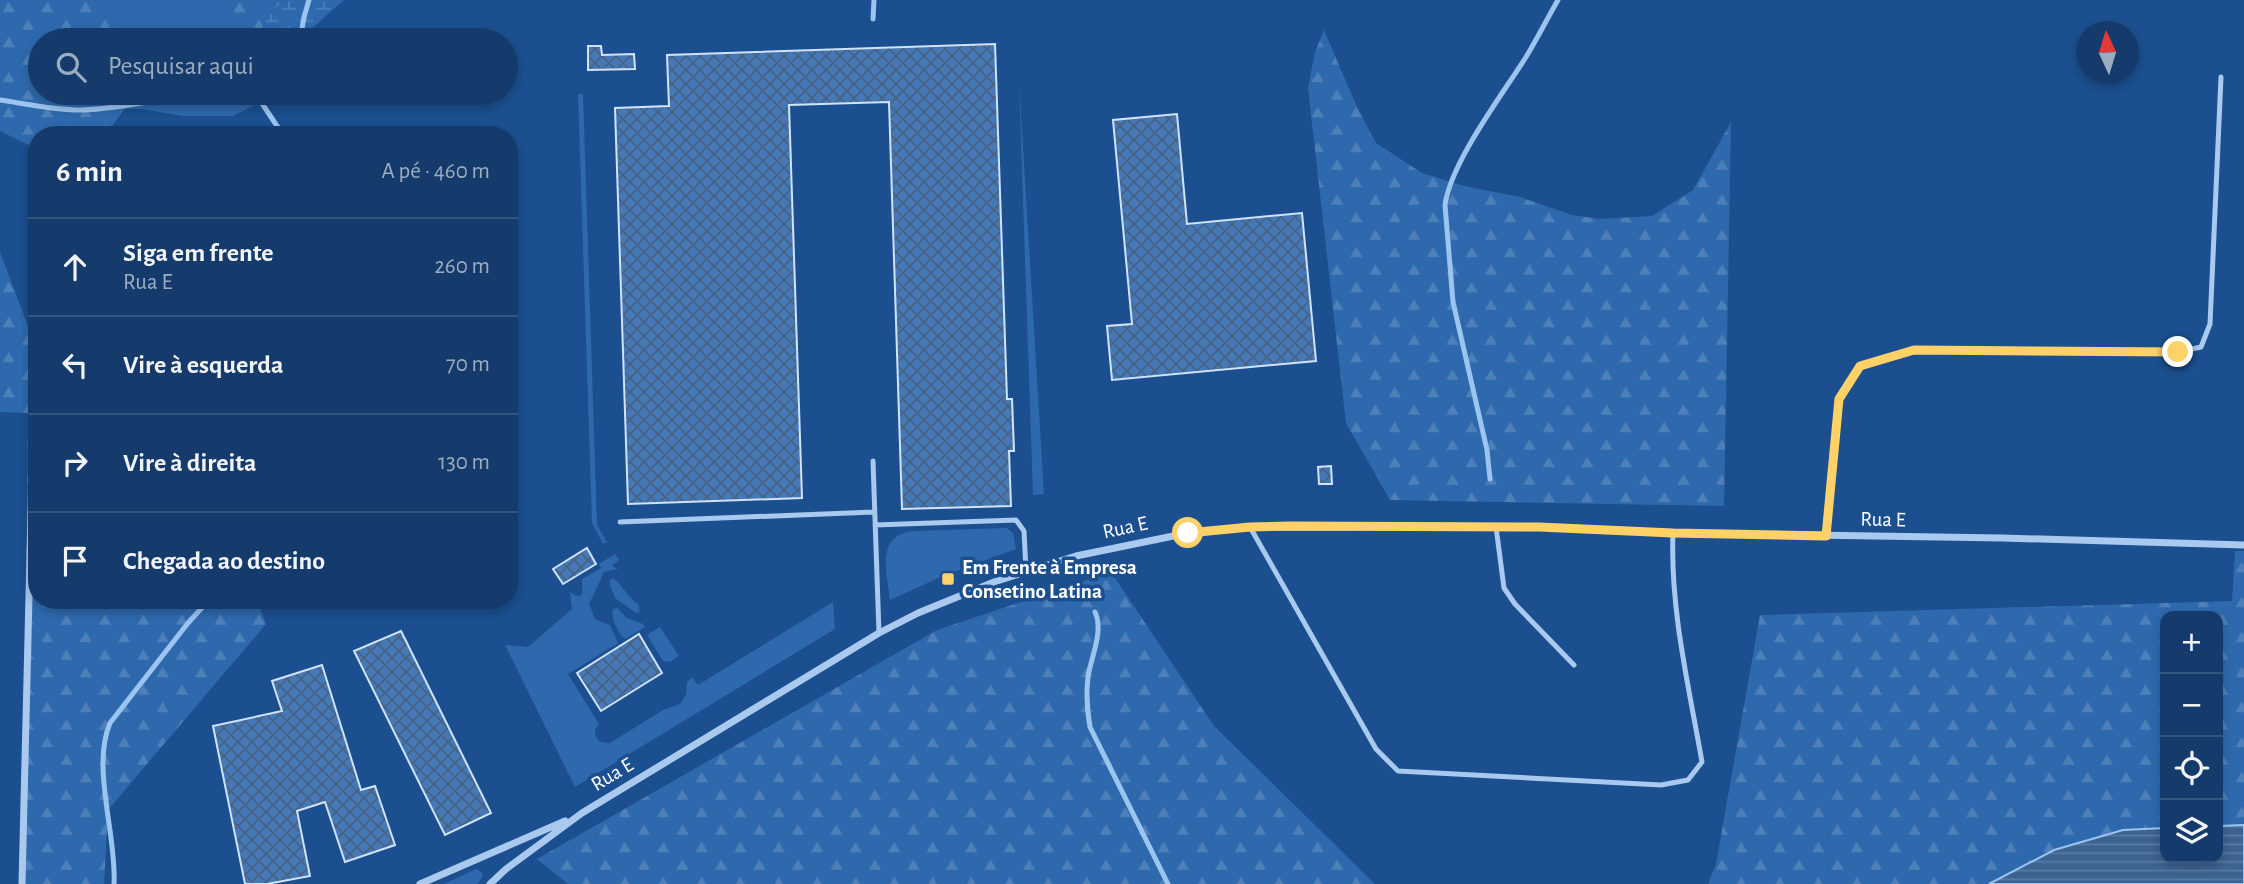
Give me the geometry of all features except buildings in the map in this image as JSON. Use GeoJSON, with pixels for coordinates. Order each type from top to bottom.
{"type":"FeatureCollection","features":[{"type":"Feature","properties":{"kind":"street","name":"Rua E"},"geometry":{"type":"LineString","coordinates":[[490,884],[582,813],[879,633],[956,597],[1026,571],[1121,545],[1188,533],[1250,527],[1496,527],[2244,545]]}},
{"type":"Feature","properties":{"kind":"street"},"geometry":{"type":"LineString","coordinates":[[22,884],[29,609]]}},
{"type":"Feature","properties":{"kind":"street","name":"Rua E"},"geometry":{"type":"LineString","coordinates":[[420,884],[582,813]]}},
{"type":"Feature","properties":{"kind":"lane"},"geometry":{"type":"LineString","coordinates":[[1826,536],[1839,399],[1860,366],[1914,350],[2178,352],[2201,347],[2210,324],[2221,78]]}},
{"type":"Feature","properties":{"kind":"lane"},"geometry":{"type":"LineString","coordinates":[[873,461],[879,633]]}},
{"type":"Feature","properties":{"kind":"lane"},"geometry":{"type":"LineString","coordinates":[[620,522],[874,512]]}},
{"type":"Feature","properties":{"kind":"lane"},"geometry":{"type":"LineString","coordinates":[[875,525],[1016,520],[1024,531],[1026,571]]}},
{"type":"Feature","properties":{"kind":"lane"},"geometry":{"type":"LineString","coordinates":[[1250,527],[1376,749],[1398,771],[1661,785],[1688,779],[1702,762],[1677,623],[1673,533]]}},
{"type":"Feature","properties":{"kind":"lane"},"geometry":{"type":"LineString","coordinates":[[1496,527],[1504,588],[1515,604],[1574,665]]}},
{"type":"Feature","properties":{"kind":"green space"},"geometry":{"type":"Polygon","coordinates":[[[0,0],[95,0],[106,8],[116,28],[28,28],[28,105],[127,105],[112,126],[28,126],[28,145],[0,131],[0,0]]]}},
{"type":"Feature","properties":{"kind":"green space"},"geometry":{"type":"Polygon","coordinates":[[[95,0],[219,0],[234,28],[116,28],[106,8],[95,0]]]}},
{"type":"Feature","properties":{"kind":"green space"},"geometry":{"type":"Polygon","coordinates":[[[219,0],[287,0],[271,11],[262,28],[234,28],[219,0]]]}},
{"type":"Feature","properties":{"kind":"green space"},"geometry":{"type":"Polygon","coordinates":[[[287,0],[344,0],[312,28],[262,28],[271,11],[287,0]]]}},
{"type":"Feature","properties":{"kind":"green space"},"geometry":{"type":"Polygon","coordinates":[[[1324,30],[1358,109],[1376,143],[1422,173],[1464,186],[1520,197],[1572,215],[1600,219],[1652,216],[1693,190],[1731,122],[1724,506],[1390,500],[1346,423],[1308,88],[1315,52],[1324,30]]]}},
{"type":"Feature","properties":{"kind":"green space"},"geometry":{"type":"Polygon","coordinates":[[[1019,81],[1044,494],[1033,495],[1019,81]]]}},
{"type":"Feature","properties":{"kind":"green space"},"geometry":{"type":"Polygon","coordinates":[[[578,94],[583,94],[597,525],[607,542],[603,544],[592,523],[578,94]]]}},
{"type":"Feature","properties":{"kind":"green space"},"geometry":{"type":"Polygon","coordinates":[[[126,105],[254,105],[233,116],[182,116],[142,109],[123,109],[126,105]]]}},
{"type":"Feature","properties":{"kind":"green space"},"geometry":{"type":"Polygon","coordinates":[[[0,252],[28,326],[28,413],[0,412],[0,252]]]}},
{"type":"Feature","properties":{"kind":"green space"},"geometry":{"type":"Polygon","coordinates":[[[28,413],[28,609],[260,609],[266,624],[108,810],[104,884],[23,884],[28,413]]]}},
{"type":"Feature","properties":{"kind":"green space"},"geometry":{"type":"Polygon","coordinates":[[[1007,528],[1013,533],[1016,549],[943,576],[890,600],[886,557],[888,547],[901,534],[913,531],[1007,528]]]}},
{"type":"Feature","properties":{"kind":"green space"},"geometry":{"type":"Polygon","coordinates":[[[2235,551],[2244,551],[2244,825],[2223,826],[2223,611],[2160,611],[2160,828],[2123,830],[2054,850],[1989,884],[1708,884],[1716,864],[1760,615],[2232,601],[2235,551]]]}},
{"type":"Feature","properties":{"kind":"green space"},"geometry":{"type":"Polygon","coordinates":[[[615,554],[619,560],[612,566],[618,569],[604,572],[589,604],[595,619],[610,625],[618,643],[568,674],[599,724],[595,734],[601,742],[610,743],[663,710],[680,704],[686,695],[687,682],[692,677],[698,685],[833,602],[835,629],[575,787],[505,645],[528,647],[572,609],[570,592],[576,596],[582,595],[582,579],[601,568],[599,564],[615,554]]]}},
{"type":"Feature","properties":{"kind":"green space"},"geometry":{"type":"Polygon","coordinates":[[[1111,572],[1214,726],[1375,884],[568,884],[537,859],[937,630],[1111,572]]]}},
{"type":"Feature","properties":{"kind":"green space"},"geometry":{"type":"Polygon","coordinates":[[[612,578],[638,604],[640,612],[636,613],[615,598],[609,582],[612,578]]]}},
{"type":"Feature","properties":{"kind":"green space"},"geometry":{"type":"Polygon","coordinates":[[[617,608],[627,618],[645,627],[625,639],[614,621],[612,612],[617,608]]]}},
{"type":"Feature","properties":{"kind":"green space"},"geometry":{"type":"Polygon","coordinates":[[[660,627],[679,656],[670,662],[663,661],[647,635],[660,627]]]}},
{"type":"Feature","properties":{"kind":"green space"},"geometry":{"type":"Polygon","coordinates":[[[476,869],[483,873],[477,884],[444,884],[476,869]]]}},
{"type":"Feature","properties":{"kind":"shaded area"},"geometry":{"type":"Polygon","coordinates":[[[2244,825],[2244,884],[1989,884],[2054,850],[2123,830],[2160,828],[2160,863],[2223,863],[2223,826],[2244,825]]]}},
{"type":"Feature","properties":{"kind":"waterway"},"geometry":{"type":"LineString","coordinates":[[302,28],[309,0]]}},
{"type":"Feature","properties":{"kind":"waterway"},"geometry":{"type":"LineString","coordinates":[[873,19],[874,0]]}},
{"type":"Feature","properties":{"kind":"waterway"},"geometry":{"type":"LineString","coordinates":[[1490,479],[1487,450],[1453,302],[1445,205],[1449,188],[1467,149],[1526,57],[1558,0]]}},
{"type":"Feature","properties":{"kind":"waterway"},"geometry":{"type":"LineString","coordinates":[[0,100],[28,104]]}},
{"type":"Feature","properties":{"kind":"waterway"},"geometry":{"type":"LineString","coordinates":[[32,105],[82,110],[130,105]]}},
{"type":"Feature","properties":{"kind":"waterway"},"geometry":{"type":"LineString","coordinates":[[263,105],[277,126]]}},
{"type":"Feature","properties":{"kind":"waterway"},"geometry":{"type":"LineString","coordinates":[[114,884],[103,760],[110,723],[201,609]]}},
{"type":"Feature","properties":{"kind":"waterway"},"geometry":{"type":"LineString","coordinates":[[1095,612],[1098,636],[1087,690],[1090,727],[1168,884]]}},
{"type":"Feature","properties":{"kind":"place","name":"Em Frente à Empresa Consetino Latina"},"geometry":{"type":"Point","coordinates":[948,579]}},
{"type":"Feature","properties":{"kind":"route"},"geometry":{"type":"LineString","coordinates":[[1188,533],[1290,526],[1539,527],[1826,536],[1839,399],[1860,366],[1914,350],[2178,352]]}}]}
